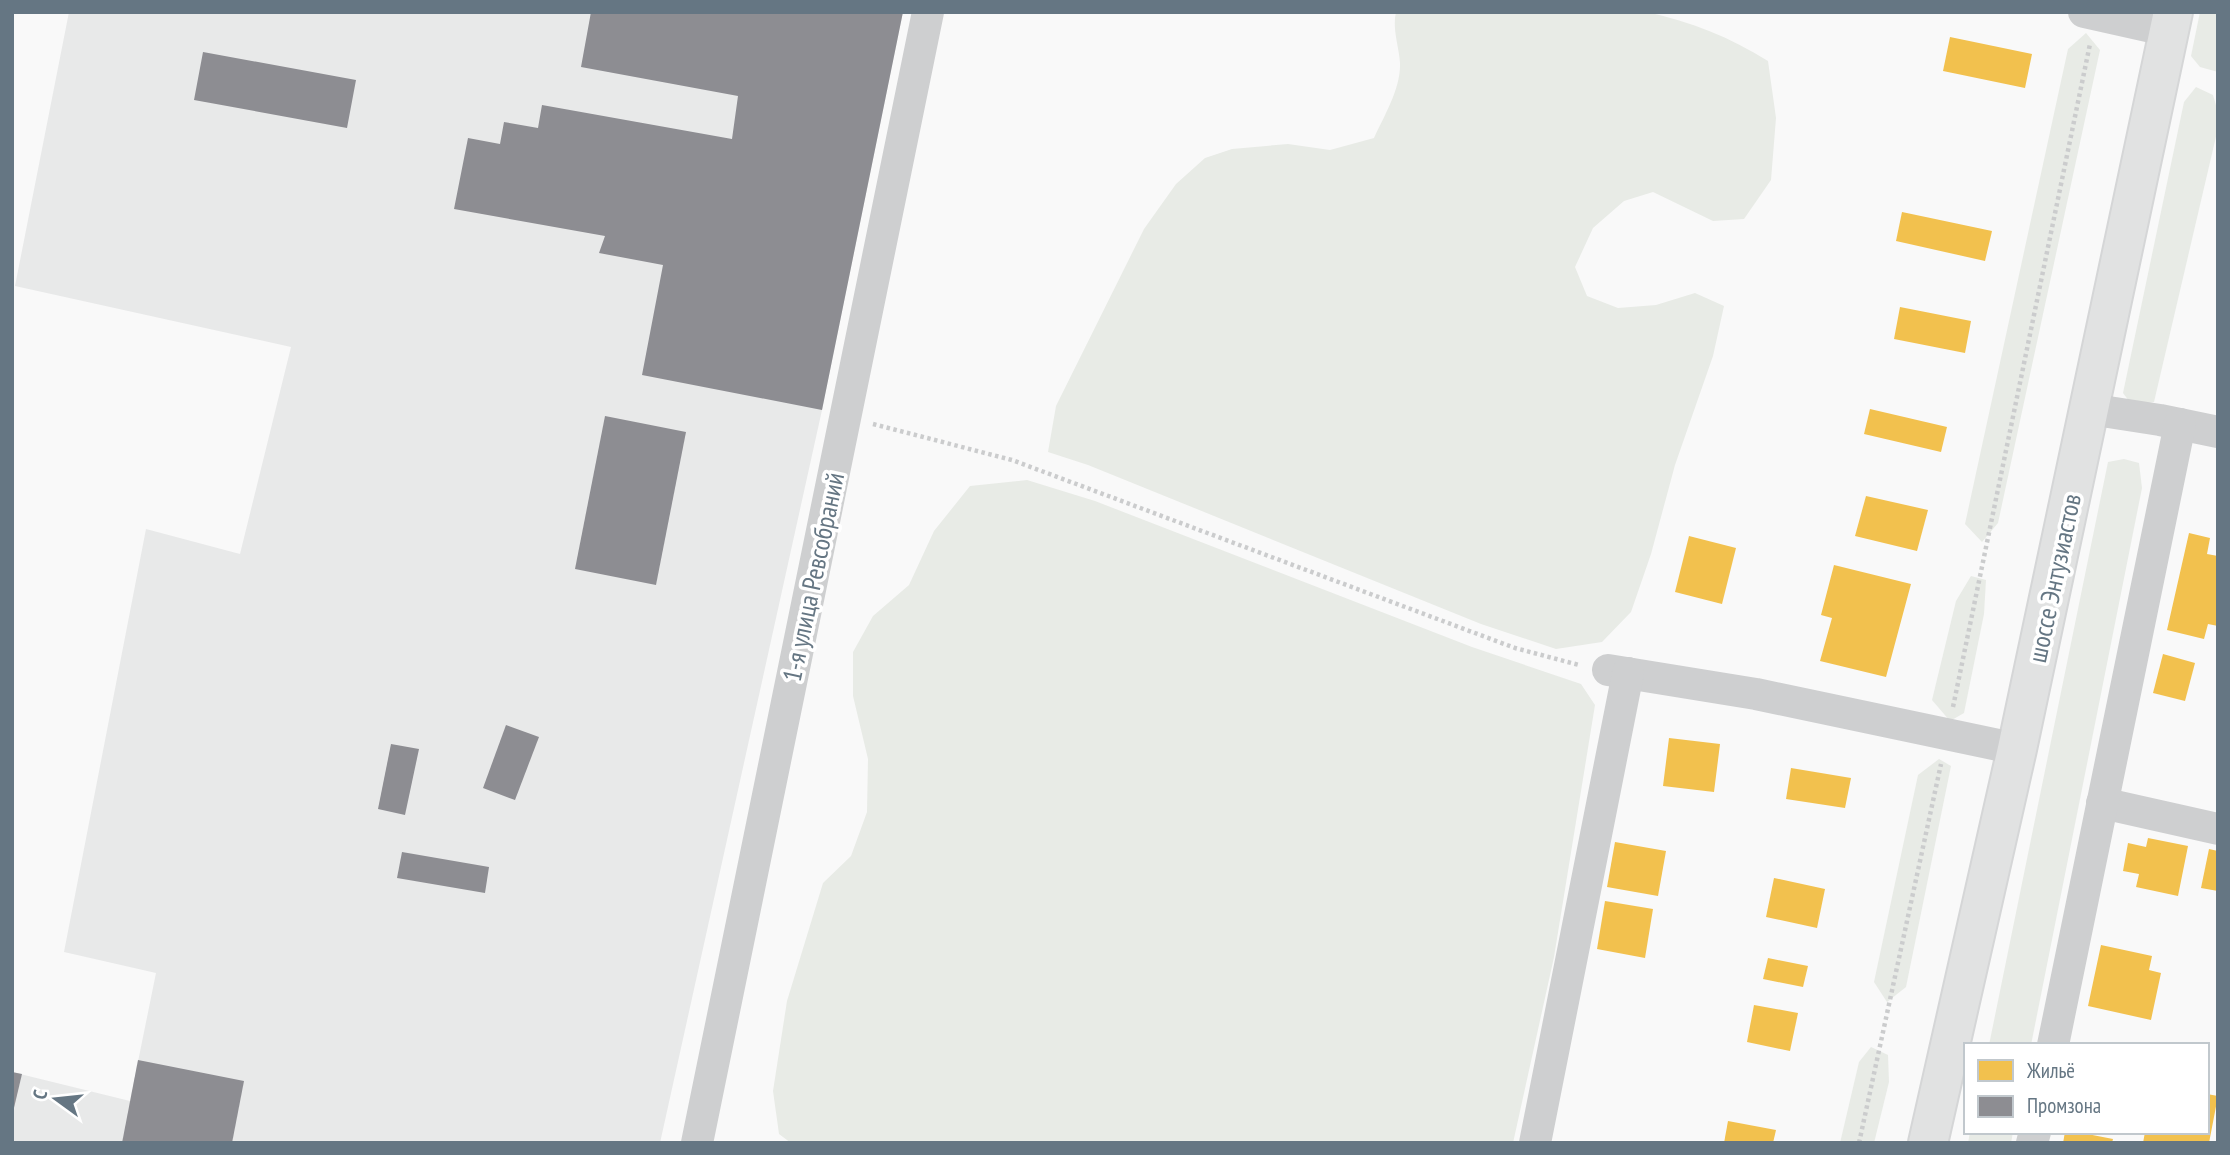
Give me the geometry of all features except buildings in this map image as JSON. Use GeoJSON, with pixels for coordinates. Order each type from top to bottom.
{"type":"FeatureCollection","features":[{"type":"Feature","properties":{"kind":"main road","name":"шоссе Энтузиастов"},"geometry":{"type":"LineString","coordinates":[[1928,1143],[2017,749],[2171,21]]}},
{"type":"Feature","properties":{"kind":"street","name":"1-я улица Ревсобраний"},"geometry":{"type":"LineString","coordinates":[[697,1143],[928,12]]}},
{"type":"Feature","properties":{"kind":"street"},"geometry":{"type":"LineString","coordinates":[[2090,14],[2171,21]]}},
{"type":"Feature","properties":{"kind":"street"},"geometry":{"type":"LineString","coordinates":[[2089,409],[2218,432]]}},
{"type":"Feature","properties":{"kind":"street"},"geometry":{"type":"LineString","coordinates":[[2053,1043],[2180,424]]}},
{"type":"Feature","properties":{"kind":"street"},"geometry":{"type":"LineString","coordinates":[[1535,1143],[1618,671],[1756,694],[2017,749]]}},
{"type":"Feature","properties":{"kind":"street"},"geometry":{"type":"LineString","coordinates":[[2102,803],[2218,829]]}},
{"type":"Feature","properties":{"kind":"path"},"geometry":{"type":"LineString","coordinates":[[1859,1143],[1948,734],[2090,14]]}},
{"type":"Feature","properties":{"kind":"path"},"geometry":{"type":"LineString","coordinates":[[845,418],[1012,460],[1515,648],[1618,671]]}},
{"type":"Feature","properties":{"kind":"shaded area"},"geometry":{"type":"Polygon","coordinates":[[[69,12],[903,12],[822,410],[660,1143],[12,1143],[12,1072],[130,1101],[156,973],[64,952],[146,529],[240,554],[291,347],[15,286],[69,12]]]}},
{"type":"Feature","properties":{"kind":"shaded area"},"geometry":{"type":"Polygon","coordinates":[[[1396,12],[1647,12],[1710,31],[1768,61],[1776,118],[1771,180],[1744,219],[1713,221],[1653,192],[1624,201],[1593,228],[1575,267],[1587,296],[1618,308],[1656,305],[1695,293],[1724,306],[1713,356],[1675,465],[1651,554],[1631,612],[1602,642],[1556,649],[1481,624],[1088,465],[1048,452],[1056,406],[1144,229],[1176,184],[1205,158],[1232,149],[1288,144],[1330,150],[1374,138],[1391,102],[1400,72],[1396,12]]]}},
{"type":"Feature","properties":{"kind":"shaded area"},"geometry":{"type":"Polygon","coordinates":[[[2200,12],[2218,12],[2218,72],[2200,67],[2191,56],[2200,12]]]}},
{"type":"Feature","properties":{"kind":"shaded area"},"geometry":{"type":"Polygon","coordinates":[[[2086,33],[2100,50],[1998,523],[1982,542],[1965,524],[2068,49],[2086,33]]]}},
{"type":"Feature","properties":{"kind":"shaded area"},"geometry":{"type":"Polygon","coordinates":[[[2196,87],[2213,95],[2218,112],[2218,128],[2154,402],[2132,405],[2123,393],[2184,102],[2196,87]]]}},
{"type":"Feature","properties":{"kind":"shaded area"},"geometry":{"type":"Polygon","coordinates":[[[2124,459],[2139,463],[2142,488],[2031,1043],[1989,1043],[2108,462],[2124,459]]]}},
{"type":"Feature","properties":{"kind":"shaded area"},"geometry":{"type":"Polygon","coordinates":[[[1027,480],[1095,501],[1472,647],[1581,684],[1595,705],[1554,957],[1513,1143],[791,1143],[779,1134],[773,1091],[787,1001],[823,883],[851,856],[867,812],[868,759],[853,696],[853,652],[873,616],[909,585],[934,531],[970,486],[1027,480]]]}},
{"type":"Feature","properties":{"kind":"shaded area"},"geometry":{"type":"Polygon","coordinates":[[[1971,576],[1986,580],[1984,614],[1964,713],[1950,721],[1932,700],[1956,601],[1971,576]]]}},
{"type":"Feature","properties":{"kind":"shaded area"},"geometry":{"type":"Polygon","coordinates":[[[1939,759],[1951,766],[1906,987],[1887,1002],[1874,982],[1918,775],[1939,759]]]}},
{"type":"Feature","properties":{"kind":"shaded area"},"geometry":{"type":"Polygon","coordinates":[[[1871,1047],[1888,1055],[1889,1082],[1874,1143],[1840,1143],[1859,1062],[1871,1047]]]}},
{"type":"Feature","properties":{"kind":"shaded area"},"geometry":{"type":"Polygon","coordinates":[[[1970,1134],[2013,1134],[2011,1143],[1968,1143],[1970,1134]]]}}]}
